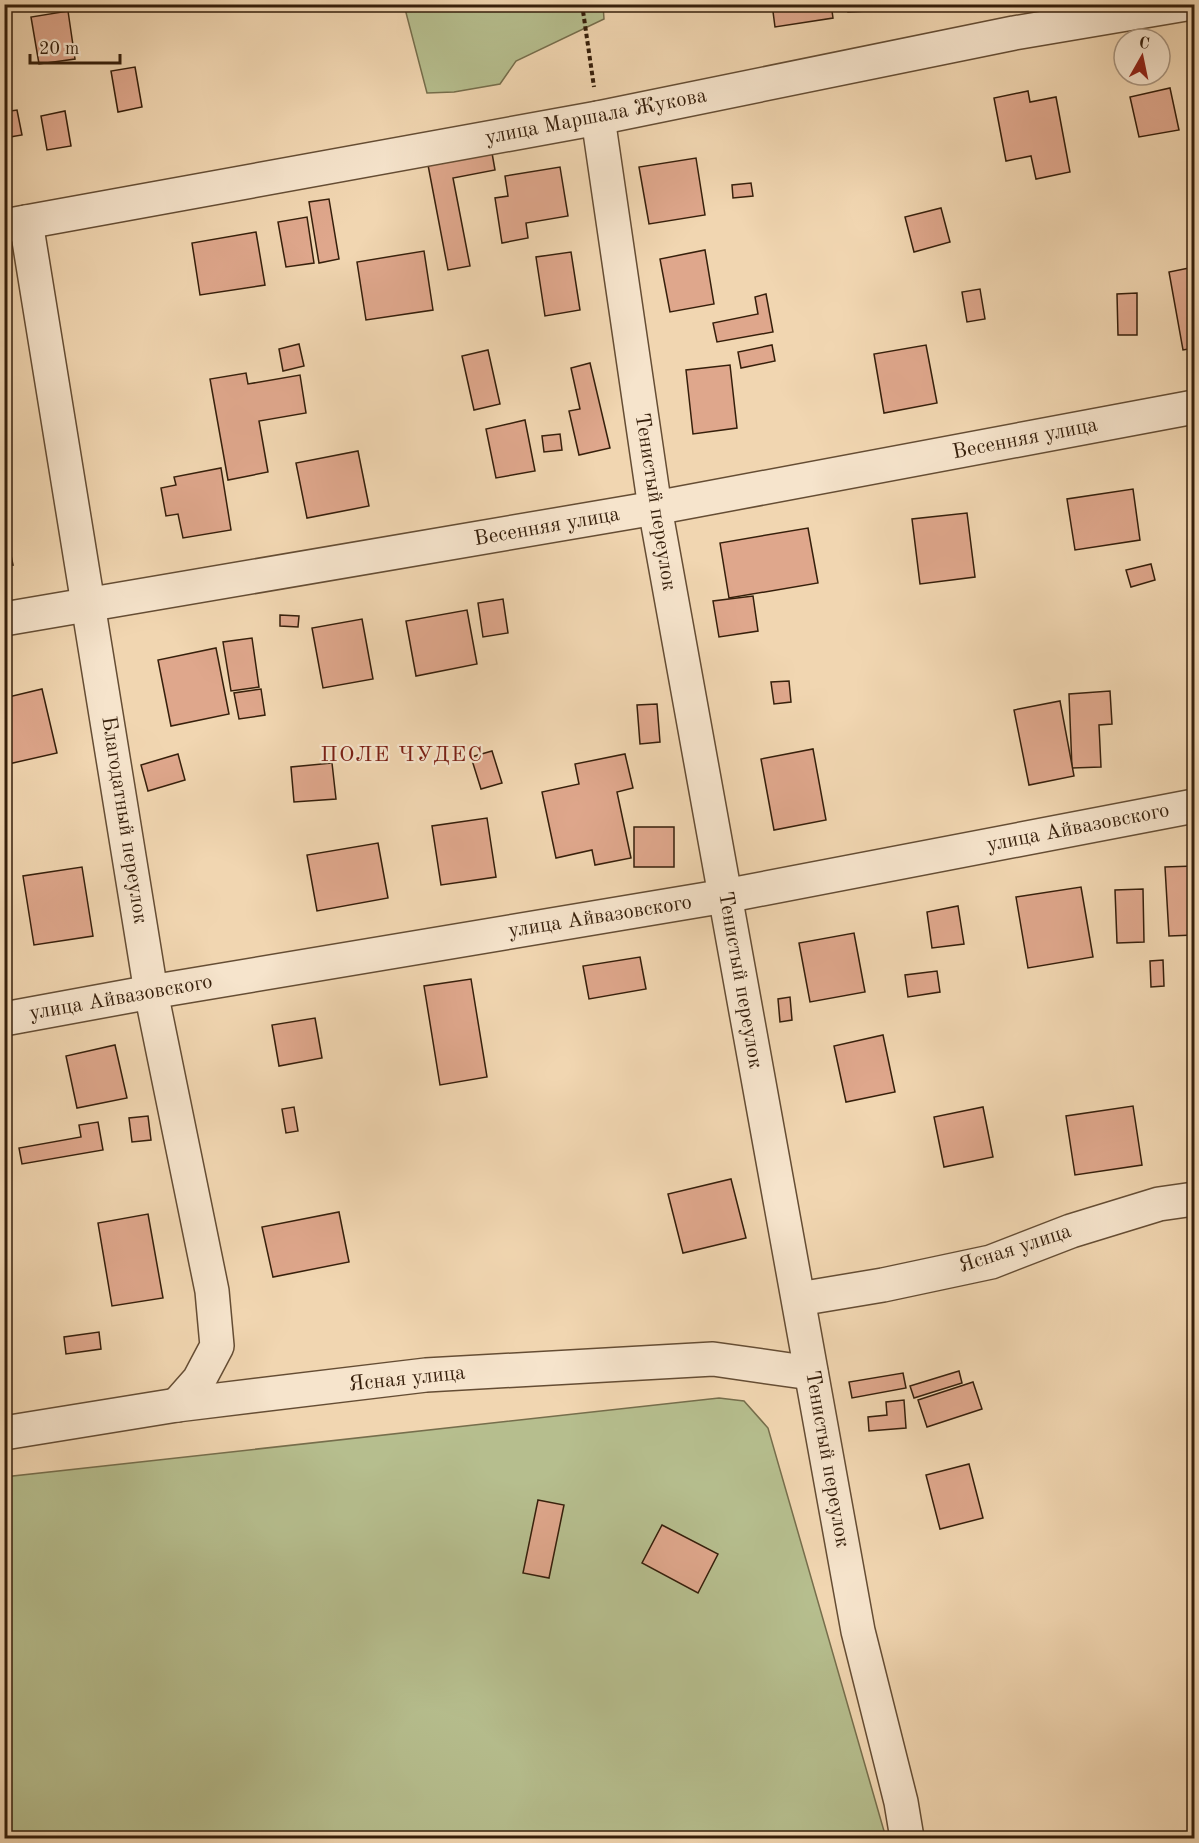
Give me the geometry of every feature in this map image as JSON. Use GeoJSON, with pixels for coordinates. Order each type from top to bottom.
{"type":"FeatureCollection","features":[{"type":"Feature","properties":{"kind":"street","name":"улица Маршала Жукова"},"geometry":{"type":"LineString","coordinates":[[15,224],[598,118],[1014,33],[1186,4]]}},
{"type":"Feature","properties":{"kind":"street","name":"Тенистый переулок"},"geometry":{"type":"LineString","coordinates":[[598,118],[655,508],[858,1631],[901,1802],[907,1839]]}},
{"type":"Feature","properties":{"kind":"street","name":"Благодатный переулок"},"geometry":{"type":"LineString","coordinates":[[15,224],[90,605],[152,992],[213,1291],[217,1346],[199,1380],[177,1405]]}},
{"type":"Feature","properties":{"kind":"street","name":"Весенняя улица"},"geometry":{"type":"LineString","coordinates":[[4,619],[655,508],[1194,407]]}},
{"type":"Feature","properties":{"kind":"street","name":"улица Айвазовского"},"geometry":{"type":"LineString","coordinates":[[4,1019],[725,896],[1194,806]]}},
{"type":"Feature","properties":{"kind":"street","name":"Ясная улица"},"geometry":{"type":"LineString","coordinates":[[799,1299],[882,1285],[991,1262],[1071,1231],[1148,1207],[1194,1199]]}},
{"type":"Feature","properties":{"kind":"street","name":"Ясная улица"},"geometry":{"type":"LineString","coordinates":[[4,1433],[177,1405],[426,1375],[713,1359],[812,1373]]}},
{"type":"Feature","properties":{"kind":"path"},"geometry":{"type":"LineString","coordinates":[[582,4],[598,118]]}},
{"type":"Feature","properties":{"kind":"green space"},"geometry":{"type":"Polygon","coordinates":[[[404,5],[603,5],[604,19],[516,61],[500,84],[454,92],[427,93],[404,5]]]}},
{"type":"Feature","properties":{"kind":"green space"},"geometry":{"type":"Polygon","coordinates":[[[719,1398],[744,1401],[768,1428],[886,1838],[5,1838],[4,1477],[719,1398]]]}},
{"type":"Feature","properties":{"kind":"building"},"geometry":{"type":"Polygon","coordinates":[[[772,4],[831,4],[833,18],[775,27],[772,4]]]}},
{"type":"Feature","properties":{"kind":"building"},"geometry":{"type":"Polygon","coordinates":[[[848,4],[868,4],[868,11],[848,12],[848,4]]]}},
{"type":"Feature","properties":{"kind":"building"},"geometry":{"type":"Polygon","coordinates":[[[68,11],[75,59],[39,64],[31,17],[68,11]]]}},
{"type":"Feature","properties":{"kind":"building"},"geometry":{"type":"Polygon","coordinates":[[[135,67],[142,107],[118,112],[111,71],[135,67]]]}},
{"type":"Feature","properties":{"kind":"building"},"geometry":{"type":"Polygon","coordinates":[[[1170,88],[1179,130],[1139,137],[1130,97],[1170,88]]]}},
{"type":"Feature","properties":{"kind":"building"},"geometry":{"type":"Polygon","coordinates":[[[1028,91],[1030,102],[1056,97],[1070,172],[1036,179],[1031,156],[1006,161],[994,98],[1028,91]]]}},
{"type":"Feature","properties":{"kind":"building"},"geometry":{"type":"Polygon","coordinates":[[[17,110],[22,135],[4,138],[4,112],[17,110]]]}},
{"type":"Feature","properties":{"kind":"building"},"geometry":{"type":"Polygon","coordinates":[[[65,111],[71,146],[47,150],[41,116],[65,111]]]}},
{"type":"Feature","properties":{"kind":"building"},"geometry":{"type":"Polygon","coordinates":[[[492,153],[495,170],[453,178],[470,266],[448,270],[428,165],[492,153]]]}},
{"type":"Feature","properties":{"kind":"building"},"geometry":{"type":"Polygon","coordinates":[[[696,158],[705,215],[649,224],[639,167],[696,158]]]}},
{"type":"Feature","properties":{"kind":"building"},"geometry":{"type":"Polygon","coordinates":[[[560,167],[568,216],[526,223],[528,238],[502,243],[495,198],[508,196],[505,176],[560,167]]]}},
{"type":"Feature","properties":{"kind":"building"},"geometry":{"type":"Polygon","coordinates":[[[751,183],[753,196],[733,198],[732,185],[751,183]]]}},
{"type":"Feature","properties":{"kind":"building"},"geometry":{"type":"Polygon","coordinates":[[[329,199],[339,259],[319,263],[309,202],[329,199]]]}},
{"type":"Feature","properties":{"kind":"building"},"geometry":{"type":"Polygon","coordinates":[[[941,208],[950,242],[914,252],[905,217],[941,208]]]}},
{"type":"Feature","properties":{"kind":"building"},"geometry":{"type":"Polygon","coordinates":[[[307,217],[314,263],[286,267],[278,222],[307,217]]]}},
{"type":"Feature","properties":{"kind":"building"},"geometry":{"type":"Polygon","coordinates":[[[256,232],[265,285],[200,295],[192,243],[256,232]]]}},
{"type":"Feature","properties":{"kind":"building"},"geometry":{"type":"Polygon","coordinates":[[[705,250],[714,304],[670,312],[660,259],[705,250]]]}},
{"type":"Feature","properties":{"kind":"building"},"geometry":{"type":"Polygon","coordinates":[[[424,251],[433,310],[366,320],[357,262],[424,251]]]}},
{"type":"Feature","properties":{"kind":"building"},"geometry":{"type":"Polygon","coordinates":[[[571,252],[580,310],[545,316],[536,257],[571,252]]]}},
{"type":"Feature","properties":{"kind":"building"},"geometry":{"type":"Polygon","coordinates":[[[1194,267],[1194,348],[1183,350],[1169,272],[1194,267]]]}},
{"type":"Feature","properties":{"kind":"building"},"geometry":{"type":"Polygon","coordinates":[[[980,289],[985,319],[967,322],[962,292],[980,289]]]}},
{"type":"Feature","properties":{"kind":"building"},"geometry":{"type":"Polygon","coordinates":[[[1137,293],[1137,335],[1118,335],[1117,294],[1137,293]]]}},
{"type":"Feature","properties":{"kind":"building"},"geometry":{"type":"Polygon","coordinates":[[[766,294],[773,332],[717,342],[713,323],[758,314],[755,297],[766,294]]]}},
{"type":"Feature","properties":{"kind":"building"},"geometry":{"type":"Polygon","coordinates":[[[299,344],[304,366],[283,371],[279,349],[299,344]]]}},
{"type":"Feature","properties":{"kind":"building"},"geometry":{"type":"Polygon","coordinates":[[[772,345],[775,361],[741,368],[738,352],[772,345]]]}},
{"type":"Feature","properties":{"kind":"building"},"geometry":{"type":"Polygon","coordinates":[[[926,345],[937,403],[884,413],[874,354],[926,345]]]}},
{"type":"Feature","properties":{"kind":"building"},"geometry":{"type":"Polygon","coordinates":[[[488,350],[500,404],[474,410],[462,356],[488,350]]]}},
{"type":"Feature","properties":{"kind":"building"},"geometry":{"type":"Polygon","coordinates":[[[590,363],[610,448],[579,455],[569,411],[580,409],[571,368],[590,363]]]}},
{"type":"Feature","properties":{"kind":"building"},"geometry":{"type":"Polygon","coordinates":[[[730,365],[737,428],[693,434],[686,370],[730,365]]]}},
{"type":"Feature","properties":{"kind":"building"},"geometry":{"type":"Polygon","coordinates":[[[246,373],[248,384],[300,375],[306,413],[259,421],[268,472],[228,480],[210,379],[246,373]]]}},
{"type":"Feature","properties":{"kind":"building"},"geometry":{"type":"Polygon","coordinates":[[[525,420],[535,471],[496,478],[486,429],[525,420]]]}},
{"type":"Feature","properties":{"kind":"building"},"geometry":{"type":"Polygon","coordinates":[[[560,434],[562,450],[544,452],[542,436],[560,434]]]}},
{"type":"Feature","properties":{"kind":"building"},"geometry":{"type":"Polygon","coordinates":[[[358,451],[369,506],[307,518],[296,463],[358,451]]]}},
{"type":"Feature","properties":{"kind":"building"},"geometry":{"type":"Polygon","coordinates":[[[221,468],[231,530],[183,538],[178,514],[166,516],[161,488],[176,485],[174,477],[221,468]]]}},
{"type":"Feature","properties":{"kind":"building"},"geometry":{"type":"Polygon","coordinates":[[[1133,489],[1140,540],[1075,550],[1067,499],[1133,489]]]}},
{"type":"Feature","properties":{"kind":"building"},"geometry":{"type":"Polygon","coordinates":[[[967,513],[975,577],[920,584],[912,519],[967,513]]]}},
{"type":"Feature","properties":{"kind":"building"},"geometry":{"type":"Polygon","coordinates":[[[4,521],[13,565],[4,566],[4,521]]]}},
{"type":"Feature","properties":{"kind":"building"},"geometry":{"type":"Polygon","coordinates":[[[808,528],[818,583],[729,598],[720,543],[808,528]]]}},
{"type":"Feature","properties":{"kind":"building"},"geometry":{"type":"Polygon","coordinates":[[[1151,564],[1155,580],[1131,587],[1126,570],[1151,564]]]}},
{"type":"Feature","properties":{"kind":"building"},"geometry":{"type":"Polygon","coordinates":[[[753,596],[758,631],[719,637],[713,601],[753,596]]]}},
{"type":"Feature","properties":{"kind":"building"},"geometry":{"type":"Polygon","coordinates":[[[503,599],[508,633],[483,637],[478,603],[503,599]]]}},
{"type":"Feature","properties":{"kind":"building"},"geometry":{"type":"Polygon","coordinates":[[[467,610],[477,664],[416,676],[406,621],[467,610]]]}},
{"type":"Feature","properties":{"kind":"building"},"geometry":{"type":"Polygon","coordinates":[[[280,615],[299,616],[298,627],[280,626],[280,615]]]}},
{"type":"Feature","properties":{"kind":"building"},"geometry":{"type":"Polygon","coordinates":[[[362,619],[373,679],[323,688],[312,628],[362,619]]]}},
{"type":"Feature","properties":{"kind":"building"},"geometry":{"type":"Polygon","coordinates":[[[252,638],[259,687],[231,691],[223,642],[252,638]]]}},
{"type":"Feature","properties":{"kind":"building"},"geometry":{"type":"Polygon","coordinates":[[[216,648],[229,714],[171,726],[158,660],[216,648]]]}},
{"type":"Feature","properties":{"kind":"building"},"geometry":{"type":"Polygon","coordinates":[[[789,681],[791,702],[774,704],[771,682],[789,681]]]}},
{"type":"Feature","properties":{"kind":"building"},"geometry":{"type":"Polygon","coordinates":[[[42,689],[57,753],[4,765],[4,698],[42,689]]]}},
{"type":"Feature","properties":{"kind":"building"},"geometry":{"type":"Polygon","coordinates":[[[261,689],[265,715],[239,719],[234,693],[261,689]]]}},
{"type":"Feature","properties":{"kind":"building"},"geometry":{"type":"Polygon","coordinates":[[[1110,691],[1112,724],[1099,725],[1101,767],[1072,768],[1069,694],[1110,691]]]}},
{"type":"Feature","properties":{"kind":"building"},"geometry":{"type":"Polygon","coordinates":[[[1060,701],[1074,776],[1029,785],[1014,710],[1060,701]]]}},
{"type":"Feature","properties":{"kind":"building"},"geometry":{"type":"Polygon","coordinates":[[[657,704],[660,742],[640,744],[637,705],[657,704]]]}},
{"type":"Feature","properties":{"kind":"building"},"geometry":{"type":"Polygon","coordinates":[[[813,749],[826,820],[774,830],[761,759],[813,749]]]}},
{"type":"Feature","properties":{"kind":"building"},"geometry":{"type":"Polygon","coordinates":[[[492,751],[502,783],[481,789],[471,757],[492,751]]]}},
{"type":"Feature","properties":{"kind":"building"},"geometry":{"type":"Polygon","coordinates":[[[178,754],[185,780],[148,791],[141,765],[178,754]]]}},
{"type":"Feature","properties":{"kind":"building"},"geometry":{"type":"Polygon","coordinates":[[[625,754],[633,788],[617,792],[631,858],[595,865],[592,850],[556,858],[542,792],[579,784],[575,764],[625,754]]]}},
{"type":"Feature","properties":{"kind":"building"},"geometry":{"type":"Polygon","coordinates":[[[332,763],[336,799],[294,802],[291,767],[332,763]]]}},
{"type":"Feature","properties":{"kind":"building"},"geometry":{"type":"Polygon","coordinates":[[[487,818],[496,877],[441,885],[432,826],[487,818]]]}},
{"type":"Feature","properties":{"kind":"building"},"geometry":{"type":"Polygon","coordinates":[[[634,827],[674,827],[674,867],[634,867],[634,827]]]}},
{"type":"Feature","properties":{"kind":"building"},"geometry":{"type":"Polygon","coordinates":[[[378,843],[388,898],[317,911],[307,855],[378,843]]]}},
{"type":"Feature","properties":{"kind":"building"},"geometry":{"type":"Polygon","coordinates":[[[1194,866],[1194,935],[1169,936],[1165,867],[1194,866]]]}},
{"type":"Feature","properties":{"kind":"building"},"geometry":{"type":"Polygon","coordinates":[[[82,867],[93,936],[34,945],[23,876],[82,867]]]}},
{"type":"Feature","properties":{"kind":"building"},"geometry":{"type":"Polygon","coordinates":[[[1081,887],[1093,957],[1028,968],[1016,897],[1081,887]]]}},
{"type":"Feature","properties":{"kind":"building"},"geometry":{"type":"Polygon","coordinates":[[[1143,889],[1144,942],[1117,943],[1115,890],[1143,889]]]}},
{"type":"Feature","properties":{"kind":"building"},"geometry":{"type":"Polygon","coordinates":[[[958,906],[964,944],[932,948],[927,912],[958,906]]]}},
{"type":"Feature","properties":{"kind":"building"},"geometry":{"type":"Polygon","coordinates":[[[854,933],[865,992],[810,1002],[799,943],[854,933]]]}},
{"type":"Feature","properties":{"kind":"building"},"geometry":{"type":"Polygon","coordinates":[[[640,957],[646,989],[589,999],[583,966],[640,957]]]}},
{"type":"Feature","properties":{"kind":"building"},"geometry":{"type":"Polygon","coordinates":[[[1163,960],[1164,986],[1151,987],[1150,961],[1163,960]]]}},
{"type":"Feature","properties":{"kind":"building"},"geometry":{"type":"Polygon","coordinates":[[[937,971],[940,992],[908,997],[905,975],[937,971]]]}},
{"type":"Feature","properties":{"kind":"building"},"geometry":{"type":"Polygon","coordinates":[[[471,979],[487,1077],[440,1085],[424,986],[471,979]]]}},
{"type":"Feature","properties":{"kind":"building"},"geometry":{"type":"Polygon","coordinates":[[[790,997],[792,1020],[780,1022],[778,999],[790,997]]]}},
{"type":"Feature","properties":{"kind":"building"},"geometry":{"type":"Polygon","coordinates":[[[315,1018],[322,1058],[279,1066],[272,1025],[315,1018]]]}},
{"type":"Feature","properties":{"kind":"building"},"geometry":{"type":"Polygon","coordinates":[[[883,1035],[895,1092],[846,1102],[834,1046],[883,1035]]]}},
{"type":"Feature","properties":{"kind":"building"},"geometry":{"type":"Polygon","coordinates":[[[115,1045],[127,1098],[77,1108],[66,1056],[115,1045]]]}},
{"type":"Feature","properties":{"kind":"building"},"geometry":{"type":"Polygon","coordinates":[[[1133,1106],[1142,1165],[1075,1175],[1066,1116],[1133,1106]]]}},
{"type":"Feature","properties":{"kind":"building"},"geometry":{"type":"Polygon","coordinates":[[[294,1107],[298,1131],[286,1133],[282,1109],[294,1107]]]}},
{"type":"Feature","properties":{"kind":"building"},"geometry":{"type":"Polygon","coordinates":[[[983,1107],[993,1157],[944,1167],[934,1117],[983,1107]]]}},
{"type":"Feature","properties":{"kind":"building"},"geometry":{"type":"Polygon","coordinates":[[[148,1116],[151,1140],[132,1142],[129,1118],[148,1116]]]}},
{"type":"Feature","properties":{"kind":"building"},"geometry":{"type":"Polygon","coordinates":[[[98,1122],[103,1150],[22,1164],[19,1148],[81,1137],[79,1125],[98,1122]]]}},
{"type":"Feature","properties":{"kind":"building"},"geometry":{"type":"Polygon","coordinates":[[[731,1179],[746,1238],[683,1253],[668,1194],[731,1179]]]}},
{"type":"Feature","properties":{"kind":"building"},"geometry":{"type":"Polygon","coordinates":[[[339,1212],[349,1262],[273,1277],[262,1227],[339,1212]]]}},
{"type":"Feature","properties":{"kind":"building"},"geometry":{"type":"Polygon","coordinates":[[[148,1214],[163,1298],[112,1306],[98,1223],[148,1214]]]}},
{"type":"Feature","properties":{"kind":"building"},"geometry":{"type":"Polygon","coordinates":[[[99,1332],[101,1349],[66,1354],[64,1337],[99,1332]]]}},
{"type":"Feature","properties":{"kind":"building"},"geometry":{"type":"Polygon","coordinates":[[[959,1371],[962,1383],[914,1398],[910,1386],[959,1371]]]}},
{"type":"Feature","properties":{"kind":"building"},"geometry":{"type":"Polygon","coordinates":[[[903,1373],[906,1388],[852,1398],[849,1382],[903,1373]]]}},
{"type":"Feature","properties":{"kind":"building"},"geometry":{"type":"Polygon","coordinates":[[[973,1382],[982,1409],[927,1427],[918,1400],[973,1382]]]}},
{"type":"Feature","properties":{"kind":"building"},"geometry":{"type":"Polygon","coordinates":[[[904,1400],[906,1428],[869,1431],[868,1417],[887,1415],[886,1402],[904,1400]]]}},
{"type":"Feature","properties":{"kind":"building"},"geometry":{"type":"Polygon","coordinates":[[[969,1464],[983,1518],[940,1529],[926,1475],[969,1464]]]}},
{"type":"Feature","properties":{"kind":"building"},"geometry":{"type":"Polygon","coordinates":[[[538,1500],[564,1505],[549,1578],[523,1573],[538,1500]]]}},
{"type":"Feature","properties":{"kind":"building"},"geometry":{"type":"Polygon","coordinates":[[[662,1525],[718,1554],[698,1593],[642,1563],[662,1525]]]}},
{"type":"Feature","properties":{"kind":"district","name":"ПОЛЕ ЧУДЕС"},"geometry":{"type":"Point","coordinates":[402,755]}}]}
